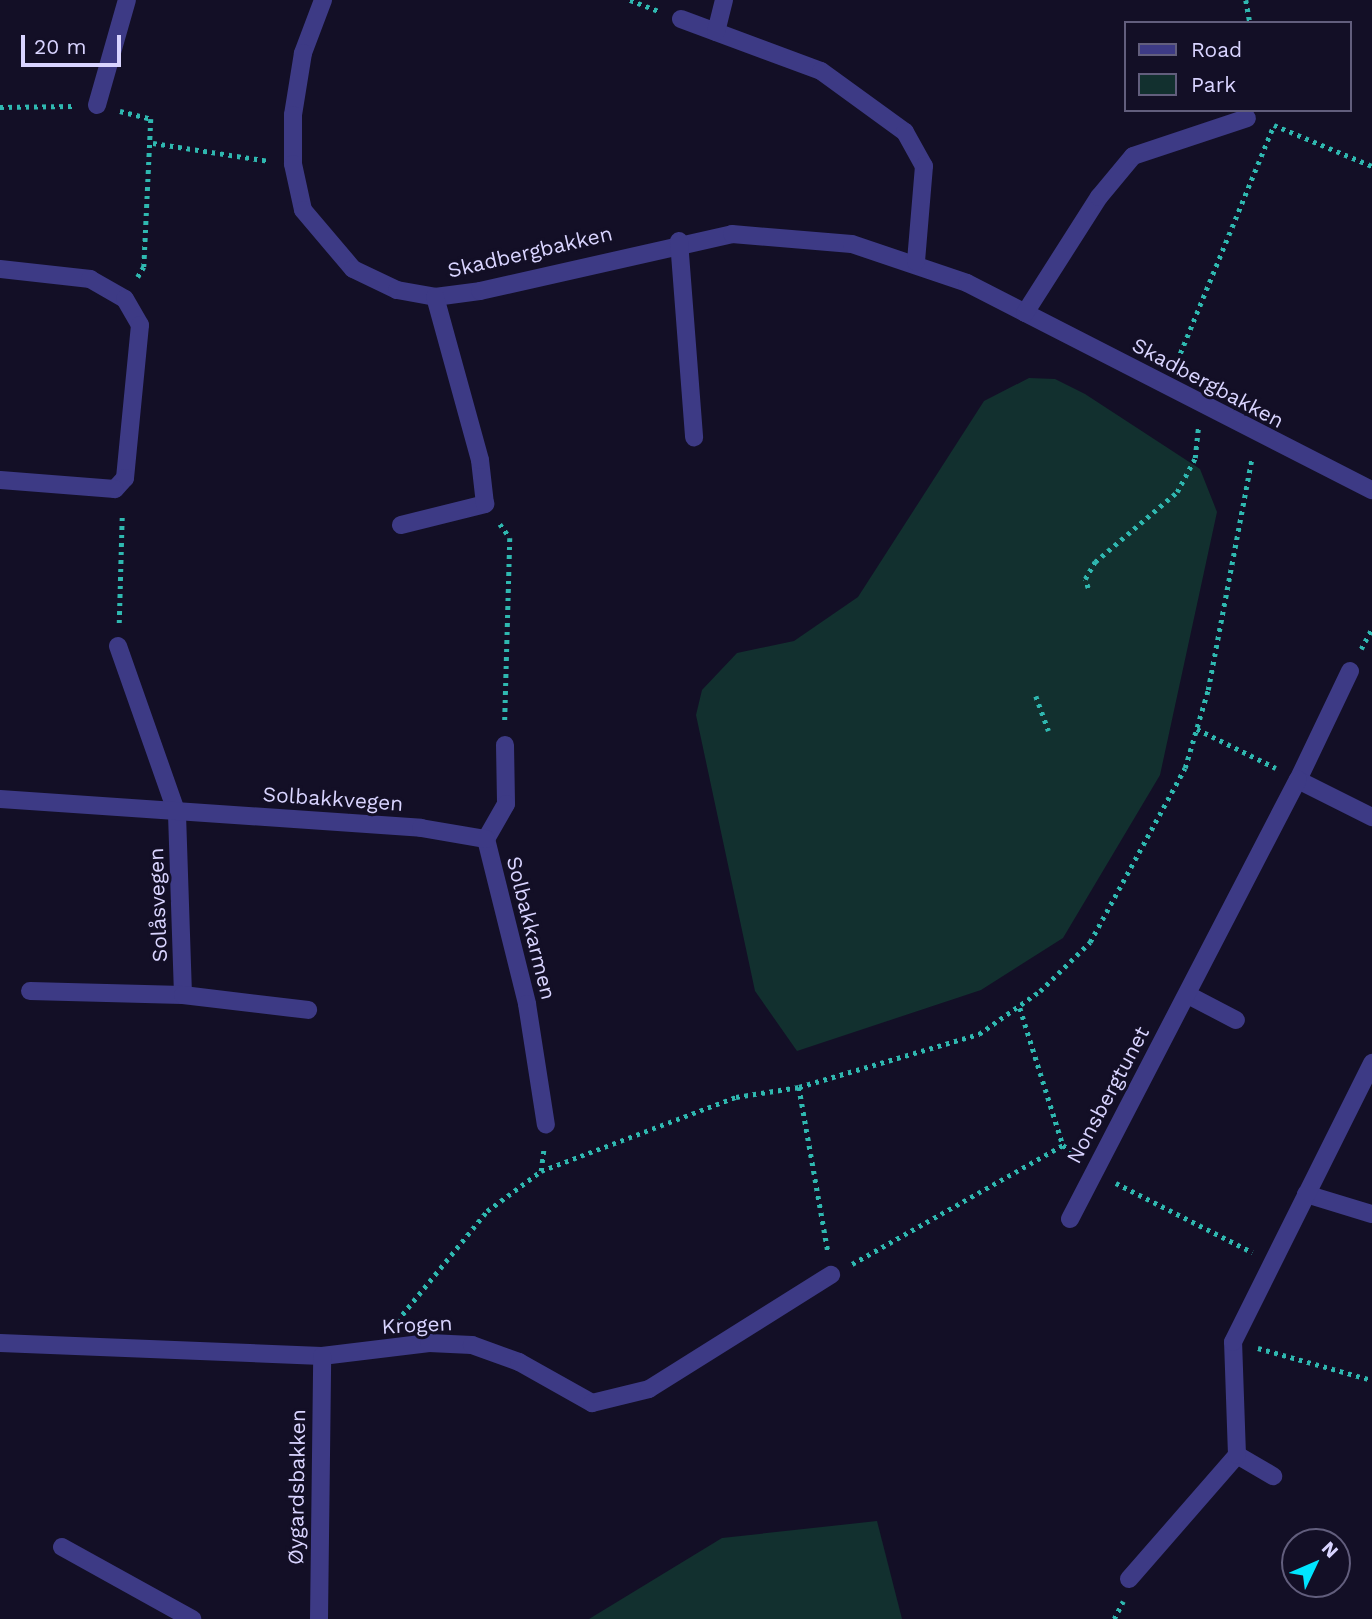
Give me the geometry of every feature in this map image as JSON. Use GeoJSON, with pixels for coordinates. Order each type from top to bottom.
{"type":"FeatureCollection","features":[{"type":"Feature","properties":{"kind":"street"},"geometry":{"type":"LineString","coordinates":[[97,105],[127,0]]}},
{"type":"Feature","properties":{"kind":"street","name":"Skadbergbakken"},"geometry":{"type":"LineString","coordinates":[[323,0],[303,53],[293,114],[293,164],[303,210],[353,269],[397,290],[435,297],[679,241],[732,234],[791,237],[916,262],[1025,313],[1260,438],[1372,490]]}},
{"type":"Feature","properties":{"kind":"street"},"geometry":{"type":"LineString","coordinates":[[716,32],[724,0]]}},
{"type":"Feature","properties":{"kind":"street"},"geometry":{"type":"LineString","coordinates":[[681,19],[821,71],[905,132],[924,166],[916,262]]}},
{"type":"Feature","properties":{"kind":"street"},"geometry":{"type":"LineString","coordinates":[[1025,313],[1099,197],[1133,156],[1247,118]]}},
{"type":"Feature","properties":{"kind":"street"},"geometry":{"type":"LineString","coordinates":[[679,241],[694,437]]}},
{"type":"Feature","properties":{"kind":"street"},"geometry":{"type":"LineString","coordinates":[[0,269],[90,279],[125,299],[140,325],[129,463],[115,489],[0,480]]}},
{"type":"Feature","properties":{"kind":"street"},"geometry":{"type":"LineString","coordinates":[[401,525],[485,504],[480,460],[435,297]]}},
{"type":"Feature","properties":{"kind":"street"},"geometry":{"type":"LineString","coordinates":[[118,646],[177,814]]}},
{"type":"Feature","properties":{"kind":"street","name":"Nonsbergtunet"},"geometry":{"type":"LineString","coordinates":[[1070,1219],[1188,995],[1350,671]]}},
{"type":"Feature","properties":{"kind":"street","name":"Solbakkarmen"},"geometry":{"type":"LineString","coordinates":[[505,745],[506,804],[486,839],[525,992],[546,1125]]}},
{"type":"Feature","properties":{"kind":"street"},"geometry":{"type":"LineString","coordinates":[[1298,779],[1372,817]]}},
{"type":"Feature","properties":{"kind":"street","name":"Solbakkvegen"},"geometry":{"type":"LineString","coordinates":[[0,799],[177,814],[421,828],[486,839]]}},
{"type":"Feature","properties":{"kind":"street","name":"Solåsvegen"},"geometry":{"type":"LineString","coordinates":[[177,814],[183,995]]}},
{"type":"Feature","properties":{"kind":"street"},"geometry":{"type":"LineString","coordinates":[[30,991],[183,995],[307,1010]]}},
{"type":"Feature","properties":{"kind":"street"},"geometry":{"type":"LineString","coordinates":[[1188,995],[1236,1020]]}},
{"type":"Feature","properties":{"kind":"street"},"geometry":{"type":"LineString","coordinates":[[1129,1579],[1237,1455],[1233,1342],[1372,1063]]}},
{"type":"Feature","properties":{"kind":"street"},"geometry":{"type":"LineString","coordinates":[[1306,1195],[1372,1214]]}},
{"type":"Feature","properties":{"kind":"street","name":"Krogen"},"geometry":{"type":"LineString","coordinates":[[0,1343],[322,1356],[472,1345],[519,1362],[565,1393],[592,1403],[619,1400],[649,1389],[831,1275]]}},
{"type":"Feature","properties":{"kind":"street","name":"Øygardsbakken"},"geometry":{"type":"LineString","coordinates":[[319,1619],[322,1356]]}},
{"type":"Feature","properties":{"kind":"street"},"geometry":{"type":"LineString","coordinates":[[1237,1455],[1273,1476]]}},
{"type":"Feature","properties":{"kind":"street"},"geometry":{"type":"LineString","coordinates":[[62,1547],[192,1619]]}},
{"type":"Feature","properties":{"kind":"path"},"geometry":{"type":"LineString","coordinates":[[1246,0],[1250,21]]}},
{"type":"Feature","properties":{"kind":"path"},"geometry":{"type":"LineString","coordinates":[[0,107],[97,105],[151,119],[152,143],[144,267],[125,299]]}},
{"type":"Feature","properties":{"kind":"path"},"geometry":{"type":"LineString","coordinates":[[1177,361],[1274,125],[1272,117]]}},
{"type":"Feature","properties":{"kind":"path"},"geometry":{"type":"LineString","coordinates":[[1274,125],[1372,166]]}},
{"type":"Feature","properties":{"kind":"path"},"geometry":{"type":"LineString","coordinates":[[152,143],[293,164]]}},
{"type":"Feature","properties":{"kind":"path"},"geometry":{"type":"LineString","coordinates":[[1088,588],[1085,579],[1095,562],[1177,492],[1195,458],[1201,406]]}},
{"type":"Feature","properties":{"kind":"path"},"geometry":{"type":"LineString","coordinates":[[376,1350],[487,1211],[529,1178],[736,1097],[799,1087],[979,1034],[1020,1008],[1090,942],[1167,808],[1197,729],[1260,438]]}},
{"type":"Feature","properties":{"kind":"path"},"geometry":{"type":"LineString","coordinates":[[115,489],[126,530],[118,646]]}},
{"type":"Feature","properties":{"kind":"path"},"geometry":{"type":"LineString","coordinates":[[485,504],[510,538],[505,745]]}},
{"type":"Feature","properties":{"kind":"path"},"geometry":{"type":"LineString","coordinates":[[1036,696],[1049,730]]}},
{"type":"Feature","properties":{"kind":"path"},"geometry":{"type":"LineString","coordinates":[[1197,729],[1298,779]]}},
{"type":"Feature","properties":{"kind":"path"},"geometry":{"type":"LineString","coordinates":[[1020,1008],[1063,1145],[1094,1170],[1272,1262]]}},
{"type":"Feature","properties":{"kind":"path"},"geometry":{"type":"LineString","coordinates":[[799,1087],[831,1275],[1063,1145]]}},
{"type":"Feature","properties":{"kind":"path"},"geometry":{"type":"LineString","coordinates":[[1233,1342],[1372,1380]]}},
{"type":"Feature","properties":{"kind":"green space"},"geometry":{"type":"Polygon","coordinates":[[[1029,378],[1055,379],[1085,394],[1200,469],[1217,512],[1160,775],[1063,938],[981,990],[797,1051],[755,991],[696,715],[702,690],[737,653],[794,641],[858,597],[984,401],[1029,378]]]}},
{"type":"Feature","properties":{"kind":"green space"},"geometry":{"type":"Polygon","coordinates":[[[877,1521],[902,1619],[589,1619],[722,1538],[877,1521]]]}}]}
